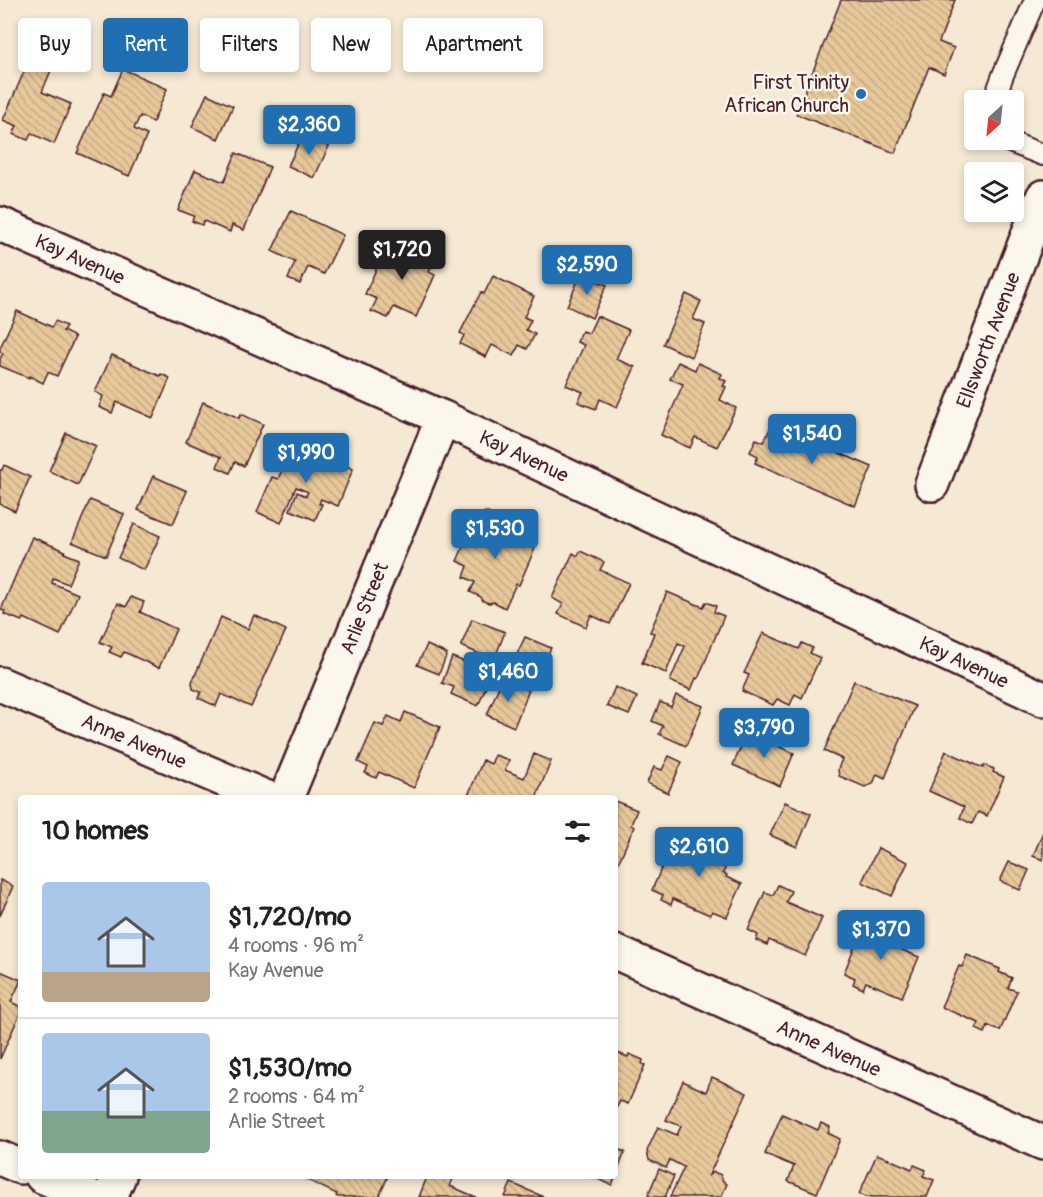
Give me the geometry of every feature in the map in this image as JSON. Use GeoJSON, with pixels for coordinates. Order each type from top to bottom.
{"type":"FeatureCollection","features":[{"type":"Feature","properties":{"kind":"street","name":"Ellsworth Avenue"},"geometry":{"type":"LineString","coordinates":[[932,483],[1043,197]]}},
{"type":"Feature","properties":{"kind":"street","name":"Kay Avenue"},"geometry":{"type":"LineString","coordinates":[[0,224],[443,418],[1043,699]]}},
{"type":"Feature","properties":{"kind":"street","name":"Arlie Street"},"geometry":{"type":"LineString","coordinates":[[287,795],[443,418]]}},
{"type":"Feature","properties":{"kind":"street","name":"Anne Avenue"},"geometry":{"type":"LineString","coordinates":[[0,684],[260,795]]}},
{"type":"Feature","properties":{"kind":"street","name":"Anne Avenue"},"geometry":{"type":"LineString","coordinates":[[618,953],[1043,1143]]}},
{"type":"Feature","properties":{"kind":"street"},"geometry":{"type":"LineString","coordinates":[[0,1158],[18,1166]]}},
{"type":"Feature","properties":{"kind":"street"},"geometry":{"type":"LineString","coordinates":[[49,1179],[91,1197]]}},
{"type":"Feature","properties":{"kind":"street"},"geometry":{"type":"LineString","coordinates":[[110,1197],[118,1179]]}},
{"type":"Feature","properties":{"kind":"lane"},"geometry":{"type":"LineString","coordinates":[[998,90],[1035,0]]}},
{"type":"Feature","properties":{"kind":"lane"},"geometry":{"type":"LineString","coordinates":[[1024,148],[1043,155]]}},
{"type":"Feature","properties":{"kind":"building","name":"First Trinity African Church"},"geometry":{"type":"Polygon","coordinates":[[[841,0],[955,0],[939,42],[954,48],[944,74],[929,67],[895,153],[796,114],[841,0]]]}},
{"type":"Feature","properties":{"kind":"building"},"geometry":{"type":"Polygon","coordinates":[[[24,72],[50,72],[42,92],[71,104],[54,144],[31,133],[28,140],[13,134],[17,126],[3,120],[24,72]]]}},
{"type":"Feature","properties":{"kind":"building"},"geometry":{"type":"Polygon","coordinates":[[[122,72],[130,72],[167,89],[153,122],[140,116],[134,129],[147,135],[129,176],[77,153],[104,93],[111,96],[122,72]]]}},
{"type":"Feature","properties":{"kind":"building"},"geometry":{"type":"Polygon","coordinates":[[[207,94],[233,106],[218,139],[192,127],[207,94]]]}},
{"type":"Feature","properties":{"kind":"building"},"geometry":{"type":"Polygon","coordinates":[[[303,134],[329,146],[314,178],[288,166],[303,134]]]}},
{"type":"Feature","properties":{"kind":"building"},"geometry":{"type":"Polygon","coordinates":[[[236,153],[270,167],[244,230],[232,225],[230,232],[204,221],[202,225],[192,221],[194,216],[178,210],[195,170],[224,182],[236,153]]]}},
{"type":"Feature","properties":{"kind":"building"},"geometry":{"type":"Polygon","coordinates":[[[291,211],[343,235],[324,274],[308,267],[300,284],[288,279],[295,262],[272,251],[291,211]]]}},
{"type":"Feature","properties":{"kind":"building"},"geometry":{"type":"Polygon","coordinates":[[[406,243],[436,256],[429,272],[435,275],[416,317],[394,307],[388,318],[371,311],[377,299],[365,294],[384,251],[399,258],[406,243]]]}},
{"type":"Feature","properties":{"kind":"building"},"geometry":{"type":"Polygon","coordinates":[[[581,274],[607,285],[592,318],[567,306],[581,274]]]}},
{"type":"Feature","properties":{"kind":"building"},"geometry":{"type":"Polygon","coordinates":[[[493,276],[534,296],[524,317],[531,320],[526,330],[535,334],[527,349],[519,345],[514,356],[492,345],[486,357],[460,344],[464,335],[460,333],[481,292],[484,294],[493,276]]]}},
{"type":"Feature","properties":{"kind":"building"},"geometry":{"type":"Polygon","coordinates":[[[686,294],[701,301],[693,319],[705,324],[691,357],[663,344],[686,294]]]}},
{"type":"Feature","properties":{"kind":"building"},"geometry":{"type":"Polygon","coordinates":[[[17,311],[52,327],[55,321],[66,326],[63,331],[75,337],[57,376],[48,372],[43,383],[0,366],[3,353],[0,352],[0,348],[17,311]]]}},
{"type":"Feature","properties":{"kind":"building"},"geometry":{"type":"Polygon","coordinates":[[[597,316],[629,330],[616,359],[635,367],[617,407],[600,399],[596,409],[578,402],[583,392],[566,385],[584,345],[577,342],[582,331],[589,333],[597,316]]]}},
{"type":"Feature","properties":{"kind":"building"},"geometry":{"type":"Polygon","coordinates":[[[112,355],[160,376],[161,374],[170,378],[153,418],[117,402],[112,413],[99,407],[103,396],[95,392],[112,355]]]}},
{"type":"Feature","properties":{"kind":"building"},"geometry":{"type":"Polygon","coordinates":[[[678,362],[695,370],[698,363],[722,374],[720,378],[726,381],[723,386],[726,387],[720,400],[736,408],[717,447],[695,437],[690,448],[661,435],[683,384],[670,379],[678,362]]]}},
{"type":"Feature","properties":{"kind":"building"},"geometry":{"type":"Polygon","coordinates":[[[203,402],[239,418],[241,414],[263,424],[244,466],[235,462],[230,473],[217,467],[221,457],[186,442],[203,402]]]}},
{"type":"Feature","properties":{"kind":"building"},"geometry":{"type":"Polygon","coordinates":[[[772,424],[872,467],[855,506],[755,463],[758,456],[750,452],[756,439],[764,442],[772,424]]]}},
{"type":"Feature","properties":{"kind":"building"},"geometry":{"type":"Polygon","coordinates":[[[66,433],[96,446],[78,485],[49,471],[66,433]]]}},
{"type":"Feature","properties":{"kind":"building"},"geometry":{"type":"Polygon","coordinates":[[[293,444],[324,456],[326,450],[343,457],[340,463],[353,469],[338,506],[321,499],[319,504],[322,504],[315,520],[290,510],[297,492],[306,496],[308,492],[296,487],[281,523],[257,512],[272,477],[278,479],[293,444]]]}},
{"type":"Feature","properties":{"kind":"building"},"geometry":{"type":"Polygon","coordinates":[[[4,465],[30,477],[15,511],[0,504],[0,470],[4,465]]]}},
{"type":"Feature","properties":{"kind":"building"},"geometry":{"type":"Polygon","coordinates":[[[153,476],[187,491],[173,524],[138,510],[153,476]]]}},
{"type":"Feature","properties":{"kind":"building"},"geometry":{"type":"Polygon","coordinates":[[[90,500],[124,514],[106,556],[72,542],[90,500]]]}},
{"type":"Feature","properties":{"kind":"building"},"geometry":{"type":"Polygon","coordinates":[[[485,512],[508,522],[505,529],[513,533],[512,535],[536,546],[519,585],[516,584],[505,608],[494,602],[483,601],[481,597],[470,592],[475,582],[464,577],[468,566],[457,561],[475,520],[480,522],[485,512]]]}},
{"type":"Feature","properties":{"kind":"building"},"geometry":{"type":"Polygon","coordinates":[[[134,524],[160,536],[144,570],[118,558],[134,524]]]}},
{"type":"Feature","properties":{"kind":"building"},"geometry":{"type":"Polygon","coordinates":[[[32,537],[79,559],[68,584],[53,578],[52,583],[78,594],[60,635],[24,618],[22,621],[4,614],[5,611],[1,610],[32,537]]]}},
{"type":"Feature","properties":{"kind":"building"},"geometry":{"type":"Polygon","coordinates":[[[580,551],[604,562],[600,570],[629,583],[610,624],[591,615],[586,627],[558,614],[563,604],[552,598],[573,553],[578,556],[580,551]]]}},
{"type":"Feature","properties":{"kind":"building"},"geometry":{"type":"Polygon","coordinates":[[[667,592],[703,607],[706,602],[716,606],[714,612],[724,616],[698,679],[696,678],[691,690],[670,681],[685,646],[678,643],[666,673],[642,663],[654,633],[650,632],[667,592]]]}},
{"type":"Feature","properties":{"kind":"building"},"geometry":{"type":"Polygon","coordinates":[[[131,597],[144,602],[140,612],[176,629],[159,668],[124,652],[121,657],[109,652],[112,647],[100,642],[118,603],[126,607],[131,597]]]}},
{"type":"Feature","properties":{"kind":"building"},"geometry":{"type":"Polygon","coordinates":[[[254,615],[286,630],[251,707],[221,694],[216,706],[198,698],[201,692],[193,689],[192,682],[221,617],[248,629],[254,615]]]}},
{"type":"Feature","properties":{"kind":"building"},"geometry":{"type":"Polygon","coordinates":[[[472,619],[505,632],[494,660],[461,646],[472,619]]]}},
{"type":"Feature","properties":{"kind":"building"},"geometry":{"type":"Polygon","coordinates":[[[763,633],[799,649],[802,643],[813,648],[810,653],[820,658],[802,698],[795,694],[790,705],[777,699],[773,705],[742,691],[749,675],[744,673],[763,633]]]}},
{"type":"Feature","properties":{"kind":"building"},"geometry":{"type":"Polygon","coordinates":[[[525,637],[551,648],[536,680],[510,669],[525,637]]]}},
{"type":"Feature","properties":{"kind":"building"},"geometry":{"type":"Polygon","coordinates":[[[427,645],[447,654],[439,674],[417,665],[427,645]]]}},
{"type":"Feature","properties":{"kind":"building"},"geometry":{"type":"Polygon","coordinates":[[[452,657],[492,673],[478,706],[451,694],[454,687],[442,683],[452,657]]]}},
{"type":"Feature","properties":{"kind":"building"},"geometry":{"type":"Polygon","coordinates":[[[502,679],[529,690],[514,727],[487,715],[502,679]]]}},
{"type":"Feature","properties":{"kind":"building"},"geometry":{"type":"Polygon","coordinates":[[[854,681],[915,706],[885,778],[877,774],[873,784],[865,787],[839,776],[838,769],[842,759],[824,751],[854,681]]]}},
{"type":"Feature","properties":{"kind":"building"},"geometry":{"type":"Polygon","coordinates":[[[615,687],[637,697],[629,715],[607,706],[615,687]]]}},
{"type":"Feature","properties":{"kind":"building"},"geometry":{"type":"Polygon","coordinates":[[[676,695],[703,706],[686,746],[659,734],[663,726],[652,721],[660,702],[671,707],[676,695]]]}},
{"type":"Feature","properties":{"kind":"building"},"geometry":{"type":"Polygon","coordinates":[[[405,712],[440,727],[414,788],[379,772],[376,778],[365,773],[368,767],[358,762],[375,723],[383,726],[388,716],[401,722],[405,712]]]}},
{"type":"Feature","properties":{"kind":"building"},"geometry":{"type":"Polygon","coordinates":[[[747,733],[794,753],[780,786],[733,765],[747,733]]]}},
{"type":"Feature","properties":{"kind":"building"},"geometry":{"type":"Polygon","coordinates":[[[946,751],[983,768],[984,765],[994,769],[993,772],[1004,777],[987,816],[978,812],[972,824],[960,818],[964,807],[929,791],[946,751]]]}},
{"type":"Feature","properties":{"kind":"building"},"geometry":{"type":"Polygon","coordinates":[[[534,754],[551,761],[537,795],[468,795],[483,760],[491,764],[495,755],[509,760],[505,770],[524,778],[534,754]]]}},
{"type":"Feature","properties":{"kind":"building"},"geometry":{"type":"Polygon","coordinates":[[[669,756],[682,762],[668,793],[647,783],[654,767],[662,770],[669,756]]]}},
{"type":"Feature","properties":{"kind":"building"},"geometry":{"type":"Polygon","coordinates":[[[618,802],[637,810],[631,825],[634,827],[618,864],[618,802]]]}},
{"type":"Feature","properties":{"kind":"building"},"geometry":{"type":"Polygon","coordinates":[[[785,802],[811,814],[797,847],[770,835],[785,802]]]}},
{"type":"Feature","properties":{"kind":"building"},"geometry":{"type":"Polygon","coordinates":[[[1043,832],[1043,860],[1033,856],[1043,832]]]}},
{"type":"Feature","properties":{"kind":"building"},"geometry":{"type":"Polygon","coordinates":[[[701,837],[733,850],[723,873],[727,875],[726,877],[742,884],[727,917],[712,911],[710,915],[673,899],[671,905],[661,900],[663,895],[652,890],[669,850],[678,854],[683,844],[695,849],[701,837]]]}},
{"type":"Feature","properties":{"kind":"building"},"geometry":{"type":"Polygon","coordinates":[[[878,848],[908,862],[892,896],[862,882],[878,848]]]}},
{"type":"Feature","properties":{"kind":"building"},"geometry":{"type":"Polygon","coordinates":[[[1009,862],[1029,870],[1020,890],[1000,881],[1009,862]]]}},
{"type":"Feature","properties":{"kind":"building"},"geometry":{"type":"Polygon","coordinates":[[[0,880],[13,886],[0,916],[0,880]]]}},
{"type":"Feature","properties":{"kind":"building"},"geometry":{"type":"Polygon","coordinates":[[[778,885],[791,891],[786,902],[822,918],[805,956],[769,940],[767,945],[756,940],[758,935],[748,930],[765,892],[773,895],[778,885]]]}},
{"type":"Feature","properties":{"kind":"building"},"geometry":{"type":"Polygon","coordinates":[[[875,920],[894,929],[888,944],[919,957],[902,997],[866,982],[863,989],[853,984],[855,978],[844,973],[861,930],[869,934],[875,920]]]}},
{"type":"Feature","properties":{"kind":"building"},"geometry":{"type":"Polygon","coordinates":[[[967,955],[1000,969],[999,972],[1012,978],[1008,988],[1017,991],[1000,1031],[988,1026],[985,1033],[976,1029],[979,1023],[941,1007],[959,966],[962,967],[967,955]]]}},
{"type":"Feature","properties":{"kind":"building"},"geometry":{"type":"Polygon","coordinates":[[[0,971],[18,979],[18,987],[11,1002],[18,1006],[18,1018],[0,1059],[0,971]]]}},
{"type":"Feature","properties":{"kind":"building"},"geometry":{"type":"Polygon","coordinates":[[[618,1053],[628,1057],[629,1054],[643,1060],[642,1064],[645,1065],[628,1104],[620,1101],[618,1105],[618,1053]]]}},
{"type":"Feature","properties":{"kind":"building"},"geometry":{"type":"Polygon","coordinates":[[[712,1077],[747,1093],[709,1175],[714,1172],[721,1175],[727,1184],[721,1197],[670,1197],[684,1167],[670,1160],[666,1168],[649,1160],[647,1151],[658,1127],[677,1135],[681,1126],[666,1120],[683,1081],[706,1092],[712,1077]]]}},
{"type":"Feature","properties":{"kind":"building"},"geometry":{"type":"Polygon","coordinates":[[[782,1114],[818,1130],[821,1123],[830,1127],[828,1133],[840,1139],[817,1193],[788,1181],[794,1166],[765,1154],[782,1114]]]}},
{"type":"Feature","properties":{"kind":"building"},"geometry":{"type":"Polygon","coordinates":[[[618,1149],[625,1152],[618,1170],[618,1149]]]}},
{"type":"Feature","properties":{"kind":"building"},"geometry":{"type":"Polygon","coordinates":[[[877,1154],[912,1169],[914,1165],[926,1170],[923,1176],[934,1180],[927,1197],[866,1197],[859,1194],[877,1154]]]}},
{"type":"Feature","properties":{"kind":"building"},"geometry":{"type":"Polygon","coordinates":[[[659,1169],[674,1176],[665,1197],[652,1197],[648,1195],[659,1169]]]}},
{"type":"Feature","properties":{"kind":"building"},"geometry":{"type":"Polygon","coordinates":[[[387,1179],[379,1197],[338,1197],[337,1194],[307,1180],[387,1179]]]}},
{"type":"Feature","properties":{"kind":"building"},"geometry":{"type":"Polygon","coordinates":[[[426,1179],[453,1179],[450,1186],[476,1197],[419,1197],[426,1179]]]}},
{"type":"Feature","properties":{"kind":"building"},"geometry":{"type":"Polygon","coordinates":[[[597,1179],[614,1179],[612,1185],[597,1179]]]}},
{"type":"Feature","properties":{"kind":"building"},"geometry":{"type":"Polygon","coordinates":[[[511,1183],[544,1197],[505,1197],[511,1183]]]}},
{"type":"Feature","properties":{"kind":"place","name":"First Trinity African Church"},"geometry":{"type":"Point","coordinates":[861,94]}}]}
